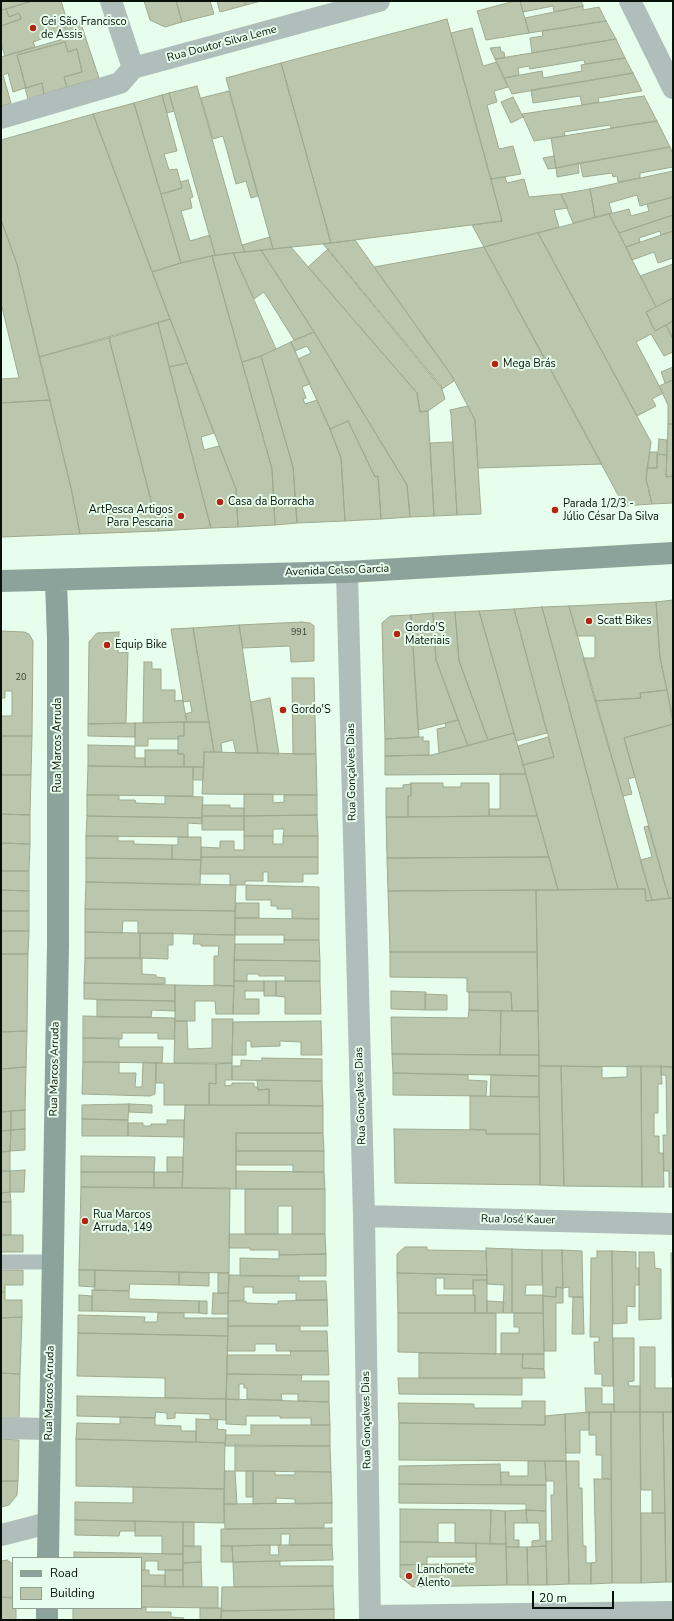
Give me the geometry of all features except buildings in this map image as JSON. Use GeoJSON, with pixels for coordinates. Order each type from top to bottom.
{"type":"FeatureCollection","features":[{"type":"Feature","properties":{"kind":"main road","name":"Avenida Celso Garcia"},"geometry":{"type":"LineString","coordinates":[[1,581],[56,581],[347,572],[673,552]]}},
{"type":"Feature","properties":{"kind":"main road","name":"Rua Marcos Arruda"},"geometry":{"type":"LineString","coordinates":[[48,1557],[58,928],[58,639],[56,581]]}},
{"type":"Feature","properties":{"kind":"main road"},"geometry":{"type":"LineString","coordinates":[[47,1609],[47,1620]]}},
{"type":"Feature","properties":{"kind":"street"},"geometry":{"type":"LineString","coordinates":[[1,118],[120,83],[133,68],[111,1]]}},
{"type":"Feature","properties":{"kind":"street","name":"Rua Doutor Silva Leme"},"geometry":{"type":"LineString","coordinates":[[133,68],[380,1]]}},
{"type":"Feature","properties":{"kind":"street"},"geometry":{"type":"LineString","coordinates":[[630,1],[673,88]]}},
{"type":"Feature","properties":{"kind":"street","name":"Rua Gonçalves Dias"},"geometry":{"type":"LineString","coordinates":[[347,572],[364,1216],[370,1618]]}},
{"type":"Feature","properties":{"kind":"street","name":"Rua José Kauer"},"geometry":{"type":"LineString","coordinates":[[364,1216],[673,1224]]}},
{"type":"Feature","properties":{"kind":"street"},"geometry":{"type":"LineString","coordinates":[[1,1428],[49,1429]]}},
{"type":"Feature","properties":{"kind":"street"},"geometry":{"type":"LineString","coordinates":[[1,1535],[48,1524]]}},
{"type":"Feature","properties":{"kind":"street"},"geometry":{"type":"LineString","coordinates":[[370,1618],[673,1612]]}},
{"type":"Feature","properties":{"kind":"lane"},"geometry":{"type":"LineString","coordinates":[[1,1262],[52,1262]]}},
{"type":"Feature","properties":{"kind":"place","name":"Cei São Francisco de Assis"},"geometry":{"type":"Point","coordinates":[33,28]}},
{"type":"Feature","properties":{"kind":"place","name":"Mega Brás"},"geometry":{"type":"Point","coordinates":[495,364]}},
{"type":"Feature","properties":{"kind":"place","name":"Casa da Borracha"},"geometry":{"type":"Point","coordinates":[220,502]}},
{"type":"Feature","properties":{"kind":"place","name":"Parada 1/2/3 - Júlio César Da Silva"},"geometry":{"type":"Point","coordinates":[555,510]}},
{"type":"Feature","properties":{"kind":"place","name":"ArtPesca Artigos Para Pescaria"},"geometry":{"type":"Point","coordinates":[181,516]}},
{"type":"Feature","properties":{"kind":"place","name":"Scatt Bikes"},"geometry":{"type":"Point","coordinates":[589,621]}},
{"type":"Feature","properties":{"kind":"place","name":"Gordo'S Materiais"},"geometry":{"type":"Point","coordinates":[397,634]}},
{"type":"Feature","properties":{"kind":"place","name":"Equip Bike"},"geometry":{"type":"Point","coordinates":[107,645]}},
{"type":"Feature","properties":{"kind":"place","name":"Gordo'S"},"geometry":{"type":"Point","coordinates":[283,710]}},
{"type":"Feature","properties":{"kind":"place","name":"Rua Marcos Arruda, 149"},"geometry":{"type":"Point","coordinates":[85,1221]}},
{"type":"Feature","properties":{"kind":"place","name":"Lanchonete Alento"},"geometry":{"type":"Point","coordinates":[409,1576]}}]}
